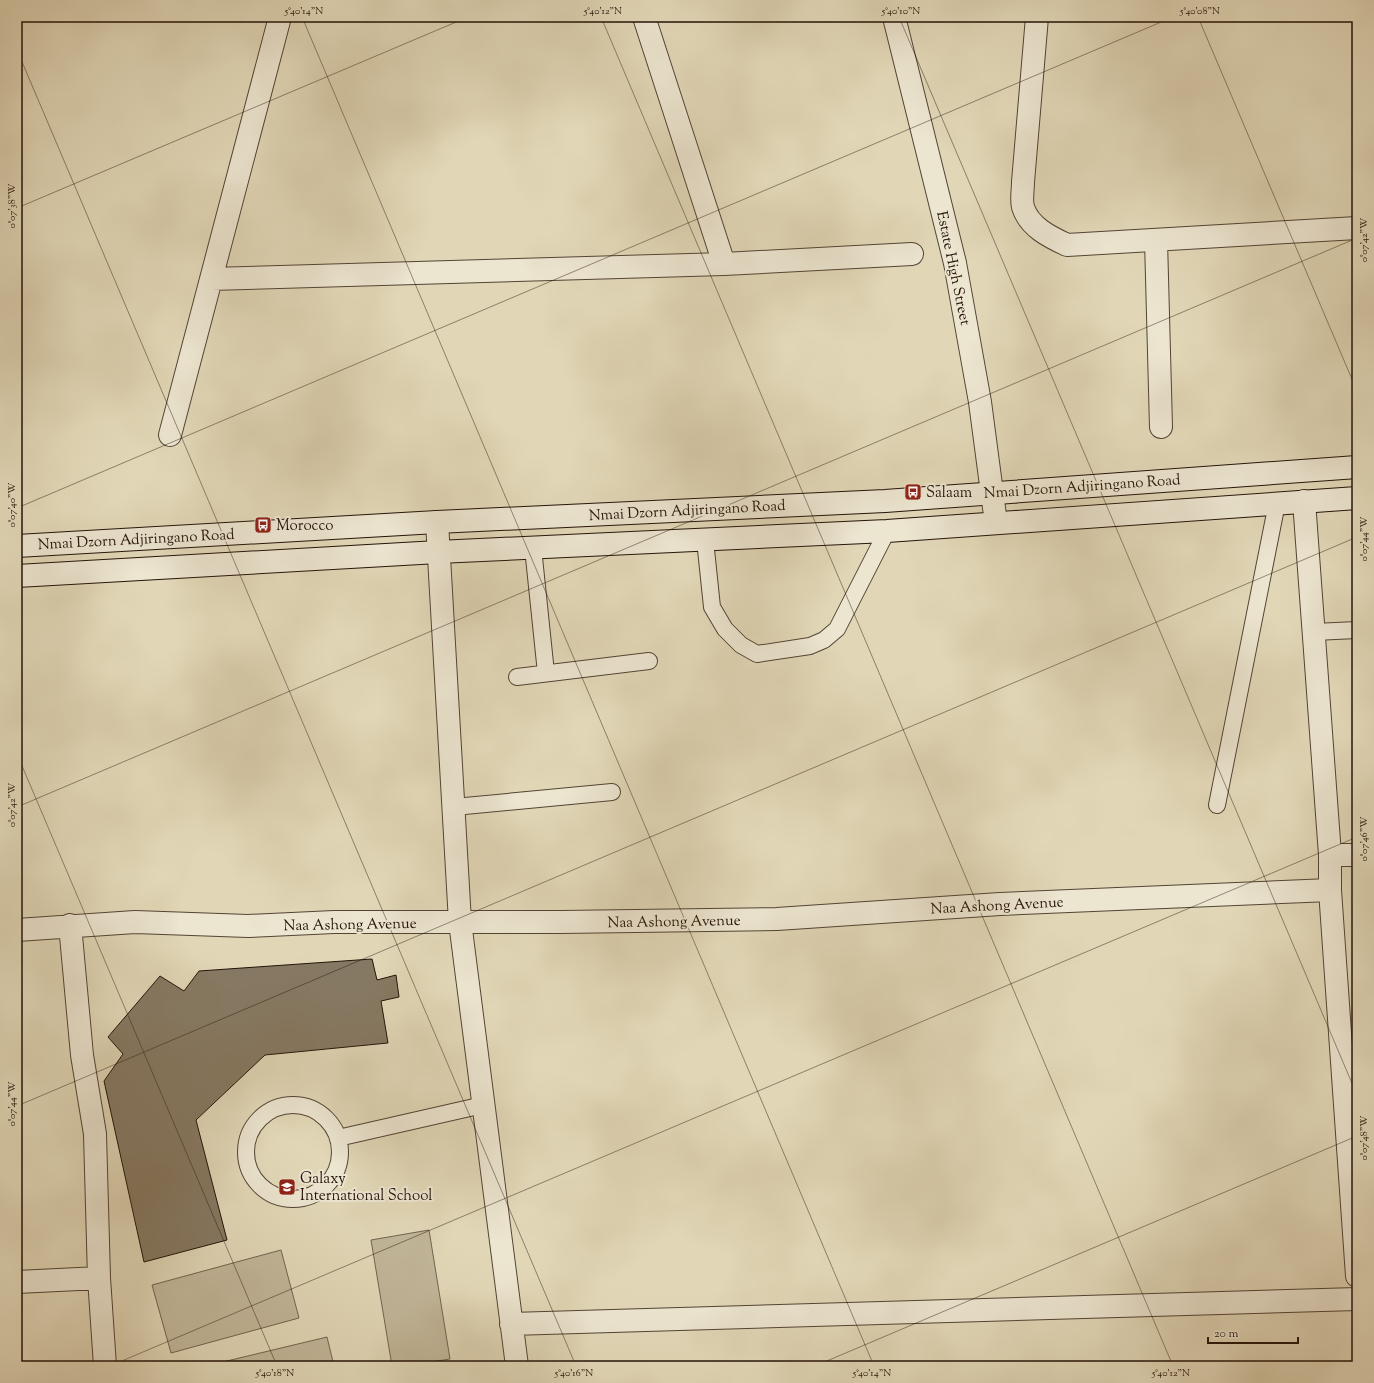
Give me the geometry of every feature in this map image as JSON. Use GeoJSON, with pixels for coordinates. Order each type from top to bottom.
{"type":"FeatureCollection","features":[{"type":"Feature","properties":{"kind":"street"},"geometry":{"type":"LineString","coordinates":[[170,435],[280,17]]}},
{"type":"Feature","properties":{"kind":"street"},"geometry":{"type":"LineString","coordinates":[[644,17],[724,264]]}},
{"type":"Feature","properties":{"kind":"street","name":"Estate High Street"},"geometry":{"type":"LineString","coordinates":[[894,17],[955,263],[980,402],[996,523]]}},
{"type":"Feature","properties":{"kind":"street"},"geometry":{"type":"LineString","coordinates":[[1038,17],[1023,182],[1023,207],[1032,224],[1049,236],[1067,245],[1357,228]]}},
{"type":"Feature","properties":{"kind":"street"},"geometry":{"type":"LineString","coordinates":[[1156,240],[1161,427]]}},
{"type":"Feature","properties":{"kind":"street"},"geometry":{"type":"LineString","coordinates":[[211,279],[724,264],[912,254]]}},
{"type":"Feature","properties":{"kind":"street","name":"Nmai Dzorn Adjiringano Road"},"geometry":{"type":"LineString","coordinates":[[17,546],[437,522],[885,500],[1357,467]]}},
{"type":"Feature","properties":{"kind":"street","name":"Nmai Dzorn Adjiringano Road"},"geometry":{"type":"LineString","coordinates":[[17,576],[438,552],[887,531],[1277,502],[1357,498]]}},
{"type":"Feature","properties":{"kind":"street"},"geometry":{"type":"LineString","coordinates":[[1304,501],[1330,855],[1330,890],[1350,1080],[1357,1276]]}},
{"type":"Feature","properties":{"kind":"street"},"geometry":{"type":"LineString","coordinates":[[437,522],[460,922],[517,1366]]}},
{"type":"Feature","properties":{"kind":"street"},"geometry":{"type":"LineString","coordinates":[[1330,855],[1357,855]]}},
{"type":"Feature","properties":{"kind":"street","name":"Naa Ashong Avenue"},"geometry":{"type":"LineString","coordinates":[[17,930],[70,925],[136,922],[248,926],[334,922],[777,919],[1000,904],[1330,890]]}},
{"type":"Feature","properties":{"kind":"street"},"geometry":{"type":"LineString","coordinates":[[70,925],[75,993],[82,1055],[95,1134],[99,1278],[105,1366]]}},
{"type":"Feature","properties":{"kind":"street"},"geometry":{"type":"LineString","coordinates":[[17,1282],[99,1278]]}},
{"type":"Feature","properties":{"kind":"street"},"geometry":{"type":"LineString","coordinates":[[511,1324],[1357,1298]]}},
{"type":"Feature","properties":{"kind":"lane"},"geometry":{"type":"LineString","coordinates":[[1217,805],[1277,502]]}},
{"type":"Feature","properties":{"kind":"lane"},"geometry":{"type":"LineString","coordinates":[[706,540],[712,607],[726,629],[741,645],[757,654],[810,646],[824,640],[837,629],[887,531]]}},
{"type":"Feature","properties":{"kind":"lane"},"geometry":{"type":"LineString","coordinates":[[534,548],[546,673]]}},
{"type":"Feature","properties":{"kind":"lane"},"geometry":{"type":"LineString","coordinates":[[1314,632],[1357,630]]}},
{"type":"Feature","properties":{"kind":"lane"},"geometry":{"type":"LineString","coordinates":[[517,677],[649,661]]}},
{"type":"Feature","properties":{"kind":"lane"},"geometry":{"type":"LineString","coordinates":[[454,807],[612,792]]}},
{"type":"Feature","properties":{"kind":"lane"},"geometry":{"type":"LineString","coordinates":[[293,1104],[308,1107],[321,1113],[332,1124],[338,1138],[340,1153],[338,1167],[331,1180],[320,1191],[307,1198],[292,1200],[277,1197],[264,1190],[254,1179],[247,1165],[245,1151],[247,1136],[255,1123],[265,1112],[279,1106],[293,1104]]}},
{"type":"Feature","properties":{"kind":"lane"},"geometry":{"type":"LineString","coordinates":[[338,1138],[483,1105]]}},
{"type":"Feature","properties":{"kind":"shaded area"},"geometry":{"type":"Polygon","coordinates":[[[429,1230],[450,1359],[405,1366],[392,1366],[371,1240],[429,1230]]]}},
{"type":"Feature","properties":{"kind":"shaded area"},"geometry":{"type":"Polygon","coordinates":[[[281,1250],[299,1318],[171,1353],[152,1285],[281,1250]]]}},
{"type":"Feature","properties":{"kind":"shaded area"},"geometry":{"type":"Polygon","coordinates":[[[327,1337],[334,1366],[206,1366],[327,1337]]]}},
{"type":"Feature","properties":{"kind":"building"},"geometry":{"type":"Polygon","coordinates":[[[372,959],[377,980],[396,975],[399,997],[381,1001],[388,1043],[265,1055],[196,1120],[227,1240],[144,1262],[104,1081],[123,1054],[108,1037],[160,976],[184,991],[199,971],[372,959]]]}},
{"type":"Feature","properties":{"kind":"place","name":"Salaam"},"geometry":{"type":"Point","coordinates":[913,492]}},
{"type":"Feature","properties":{"kind":"place","name":"Morocco"},"geometry":{"type":"Point","coordinates":[263,525]}},
{"type":"Feature","properties":{"kind":"place","name":"Galaxy International School"},"geometry":{"type":"Point","coordinates":[287,1187]}}]}
